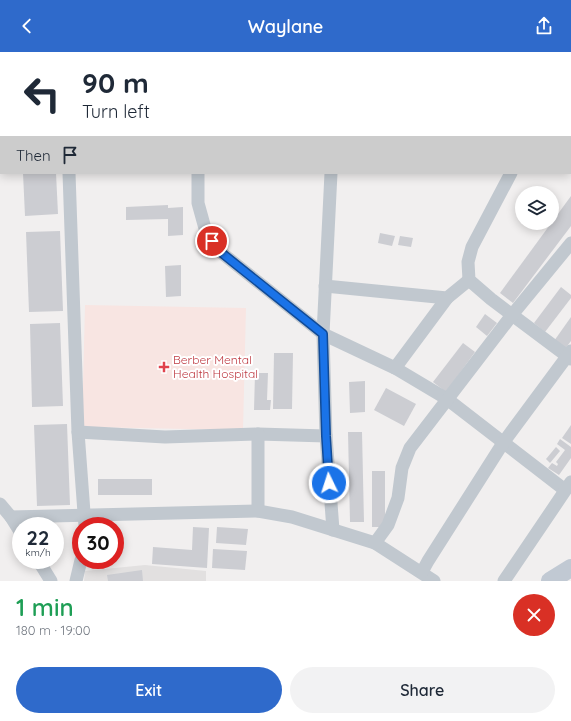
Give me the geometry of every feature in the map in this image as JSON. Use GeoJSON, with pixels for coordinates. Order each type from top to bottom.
{"type":"FeatureCollection","features":[{"type":"Feature","properties":{"kind":"street"},"geometry":{"type":"LineString","coordinates":[[69,174],[78,432],[84,517]]}},
{"type":"Feature","properties":{"kind":"street"},"geometry":{"type":"LineString","coordinates":[[198,174],[198,203],[206,232],[218,250],[323,334],[395,368],[446,400],[503,443],[568,486],[504,581]]}},
{"type":"Feature","properties":{"kind":"street"},"geometry":{"type":"LineString","coordinates":[[331,174],[323,334],[326,436],[333,530]]}},
{"type":"Feature","properties":{"kind":"street"},"geometry":{"type":"LineString","coordinates":[[422,572],[503,443],[570,355],[512,315],[468,280],[468,262],[472,247],[510,174]]}},
{"type":"Feature","properties":{"kind":"street"},"geometry":{"type":"LineString","coordinates":[[375,543],[388,525],[398,498],[402,468],[410,448],[512,315],[571,243]]}},
{"type":"Feature","properties":{"kind":"street"},"geometry":{"type":"LineString","coordinates":[[395,368],[447,298],[468,280]]}},
{"type":"Feature","properties":{"kind":"street"},"geometry":{"type":"LineString","coordinates":[[325,286],[447,298]]}},
{"type":"Feature","properties":{"kind":"street"},"geometry":{"type":"LineString","coordinates":[[78,432],[165,437],[258,434],[326,436]]}},
{"type":"Feature","properties":{"kind":"street"},"geometry":{"type":"LineString","coordinates":[[258,434],[258,511]]}},
{"type":"Feature","properties":{"kind":"street"},"geometry":{"type":"LineString","coordinates":[[0,504],[11,517],[72,520]]}},
{"type":"Feature","properties":{"kind":"street"},"geometry":{"type":"LineString","coordinates":[[124,518],[258,511],[292,517],[375,543],[434,581]]}},
{"type":"Feature","properties":{"kind":"street"},"geometry":{"type":"LineString","coordinates":[[550,581],[571,568]]}},
{"type":"Feature","properties":{"kind":"street"},"geometry":{"type":"LineString","coordinates":[[44,569],[51,581]]}},
{"type":"Feature","properties":{"kind":"street"},"geometry":{"type":"LineString","coordinates":[[76,581],[79,569]]}},
{"type":"Feature","properties":{"kind":"shaded area","name":"Berber Mental Health Hospital"},"geometry":{"type":"Polygon","coordinates":[[[85,305],[246,308],[243,430],[82,427],[85,305]]]}},
{"type":"Feature","properties":{"kind":"shaded area"},"geometry":{"type":"Polygon","coordinates":[[[145,565],[206,571],[206,581],[84,581],[85,571],[124,569],[124,567],[145,565]]]}},
{"type":"Feature","properties":{"kind":"building"},"geometry":{"type":"Polygon","coordinates":[[[23,174],[56,174],[58,214],[25,216],[23,174]]]}},
{"type":"Feature","properties":{"kind":"building"},"geometry":{"type":"Polygon","coordinates":[[[571,196],[571,226],[513,303],[500,293],[546,230],[559,230],[559,212],[571,196]]]}},
{"type":"Feature","properties":{"kind":"building"},"geometry":{"type":"Polygon","coordinates":[[[168,205],[168,208],[183,207],[183,235],[168,236],[168,219],[126,220],[126,207],[168,205]]]}},
{"type":"Feature","properties":{"kind":"building"},"geometry":{"type":"Polygon","coordinates":[[[60,231],[63,311],[29,312],[26,232],[60,231]]]}},
{"type":"Feature","properties":{"kind":"building"},"geometry":{"type":"Polygon","coordinates":[[[380,233],[395,236],[392,246],[378,243],[380,233]]]}},
{"type":"Feature","properties":{"kind":"building"},"geometry":{"type":"Polygon","coordinates":[[[400,236],[413,238],[411,247],[398,245],[400,236]]]}},
{"type":"Feature","properties":{"kind":"building"},"geometry":{"type":"Polygon","coordinates":[[[181,265],[181,296],[166,297],[165,266],[181,265]]]}},
{"type":"Feature","properties":{"kind":"building"},"geometry":{"type":"Polygon","coordinates":[[[561,287],[571,295],[571,298],[545,332],[534,323],[561,287]]]}},
{"type":"Feature","properties":{"kind":"building"},"geometry":{"type":"Polygon","coordinates":[[[485,314],[497,323],[487,336],[476,327],[485,314]]]}},
{"type":"Feature","properties":{"kind":"building"},"geometry":{"type":"Polygon","coordinates":[[[571,317],[571,341],[565,349],[554,341],[571,317]]]}},
{"type":"Feature","properties":{"kind":"building"},"geometry":{"type":"Polygon","coordinates":[[[60,323],[63,406],[32,407],[30,324],[60,323]]]}},
{"type":"Feature","properties":{"kind":"building"},"geometry":{"type":"Polygon","coordinates":[[[463,343],[475,352],[446,392],[433,382],[463,343]]]}},
{"type":"Feature","properties":{"kind":"building"},"geometry":{"type":"Polygon","coordinates":[[[274,353],[293,353],[292,409],[273,409],[274,353]]]}},
{"type":"Feature","properties":{"kind":"building"},"geometry":{"type":"Polygon","coordinates":[[[255,373],[268,373],[267,400],[271,400],[270,410],[254,410],[255,373]]]}},
{"type":"Feature","properties":{"kind":"building"},"geometry":{"type":"Polygon","coordinates":[[[365,381],[365,412],[350,413],[349,382],[365,381]]]}},
{"type":"Feature","properties":{"kind":"building"},"geometry":{"type":"Polygon","coordinates":[[[386,388],[416,404],[404,426],[374,410],[386,388]]]}},
{"type":"Feature","properties":{"kind":"building"},"geometry":{"type":"Polygon","coordinates":[[[67,424],[70,505],[37,506],[34,425],[67,424]]]}},
{"type":"Feature","properties":{"kind":"building"},"geometry":{"type":"Polygon","coordinates":[[[571,425],[571,444],[562,438],[571,425]]]}},
{"type":"Feature","properties":{"kind":"building"},"geometry":{"type":"Polygon","coordinates":[[[348,432],[362,432],[364,522],[350,522],[348,432]]]}},
{"type":"Feature","properties":{"kind":"building"},"geometry":{"type":"Polygon","coordinates":[[[560,439],[571,447],[571,458],[559,475],[548,468],[552,463],[557,466],[558,464],[556,462],[565,450],[557,444],[560,439]]]}},
{"type":"Feature","properties":{"kind":"building"},"geometry":{"type":"Polygon","coordinates":[[[556,447],[560,451],[550,463],[546,459],[556,447]]]}},
{"type":"Feature","properties":{"kind":"building"},"geometry":{"type":"Polygon","coordinates":[[[372,471],[385,471],[385,527],[372,527],[372,471]]]}},
{"type":"Feature","properties":{"kind":"building"},"geometry":{"type":"Polygon","coordinates":[[[98,479],[152,479],[152,495],[98,495],[98,479]]]}},
{"type":"Feature","properties":{"kind":"building"},"geometry":{"type":"Polygon","coordinates":[[[193,527],[209,528],[207,568],[152,564],[153,547],[192,550],[193,527]]]}},
{"type":"Feature","properties":{"kind":"building"},"geometry":{"type":"Polygon","coordinates":[[[217,527],[248,529],[246,545],[216,543],[217,527]]]}},
{"type":"Feature","properties":{"kind":"building"},"geometry":{"type":"Polygon","coordinates":[[[213,549],[247,551],[245,570],[212,568],[213,549]]]}},
{"type":"Feature","properties":{"kind":"building"},"geometry":{"type":"Polygon","coordinates":[[[142,570],[143,581],[108,581],[107,575],[142,570]]]}},
{"type":"Feature","properties":{"kind":"place","name":"Berber Mental Health Hospital"},"geometry":{"type":"Point","coordinates":[164,367]}},
{"type":"Feature","properties":{"kind":"route"},"geometry":{"type":"LineString","coordinates":[[212,241],[218,250],[323,334],[329,483]]}}]}
